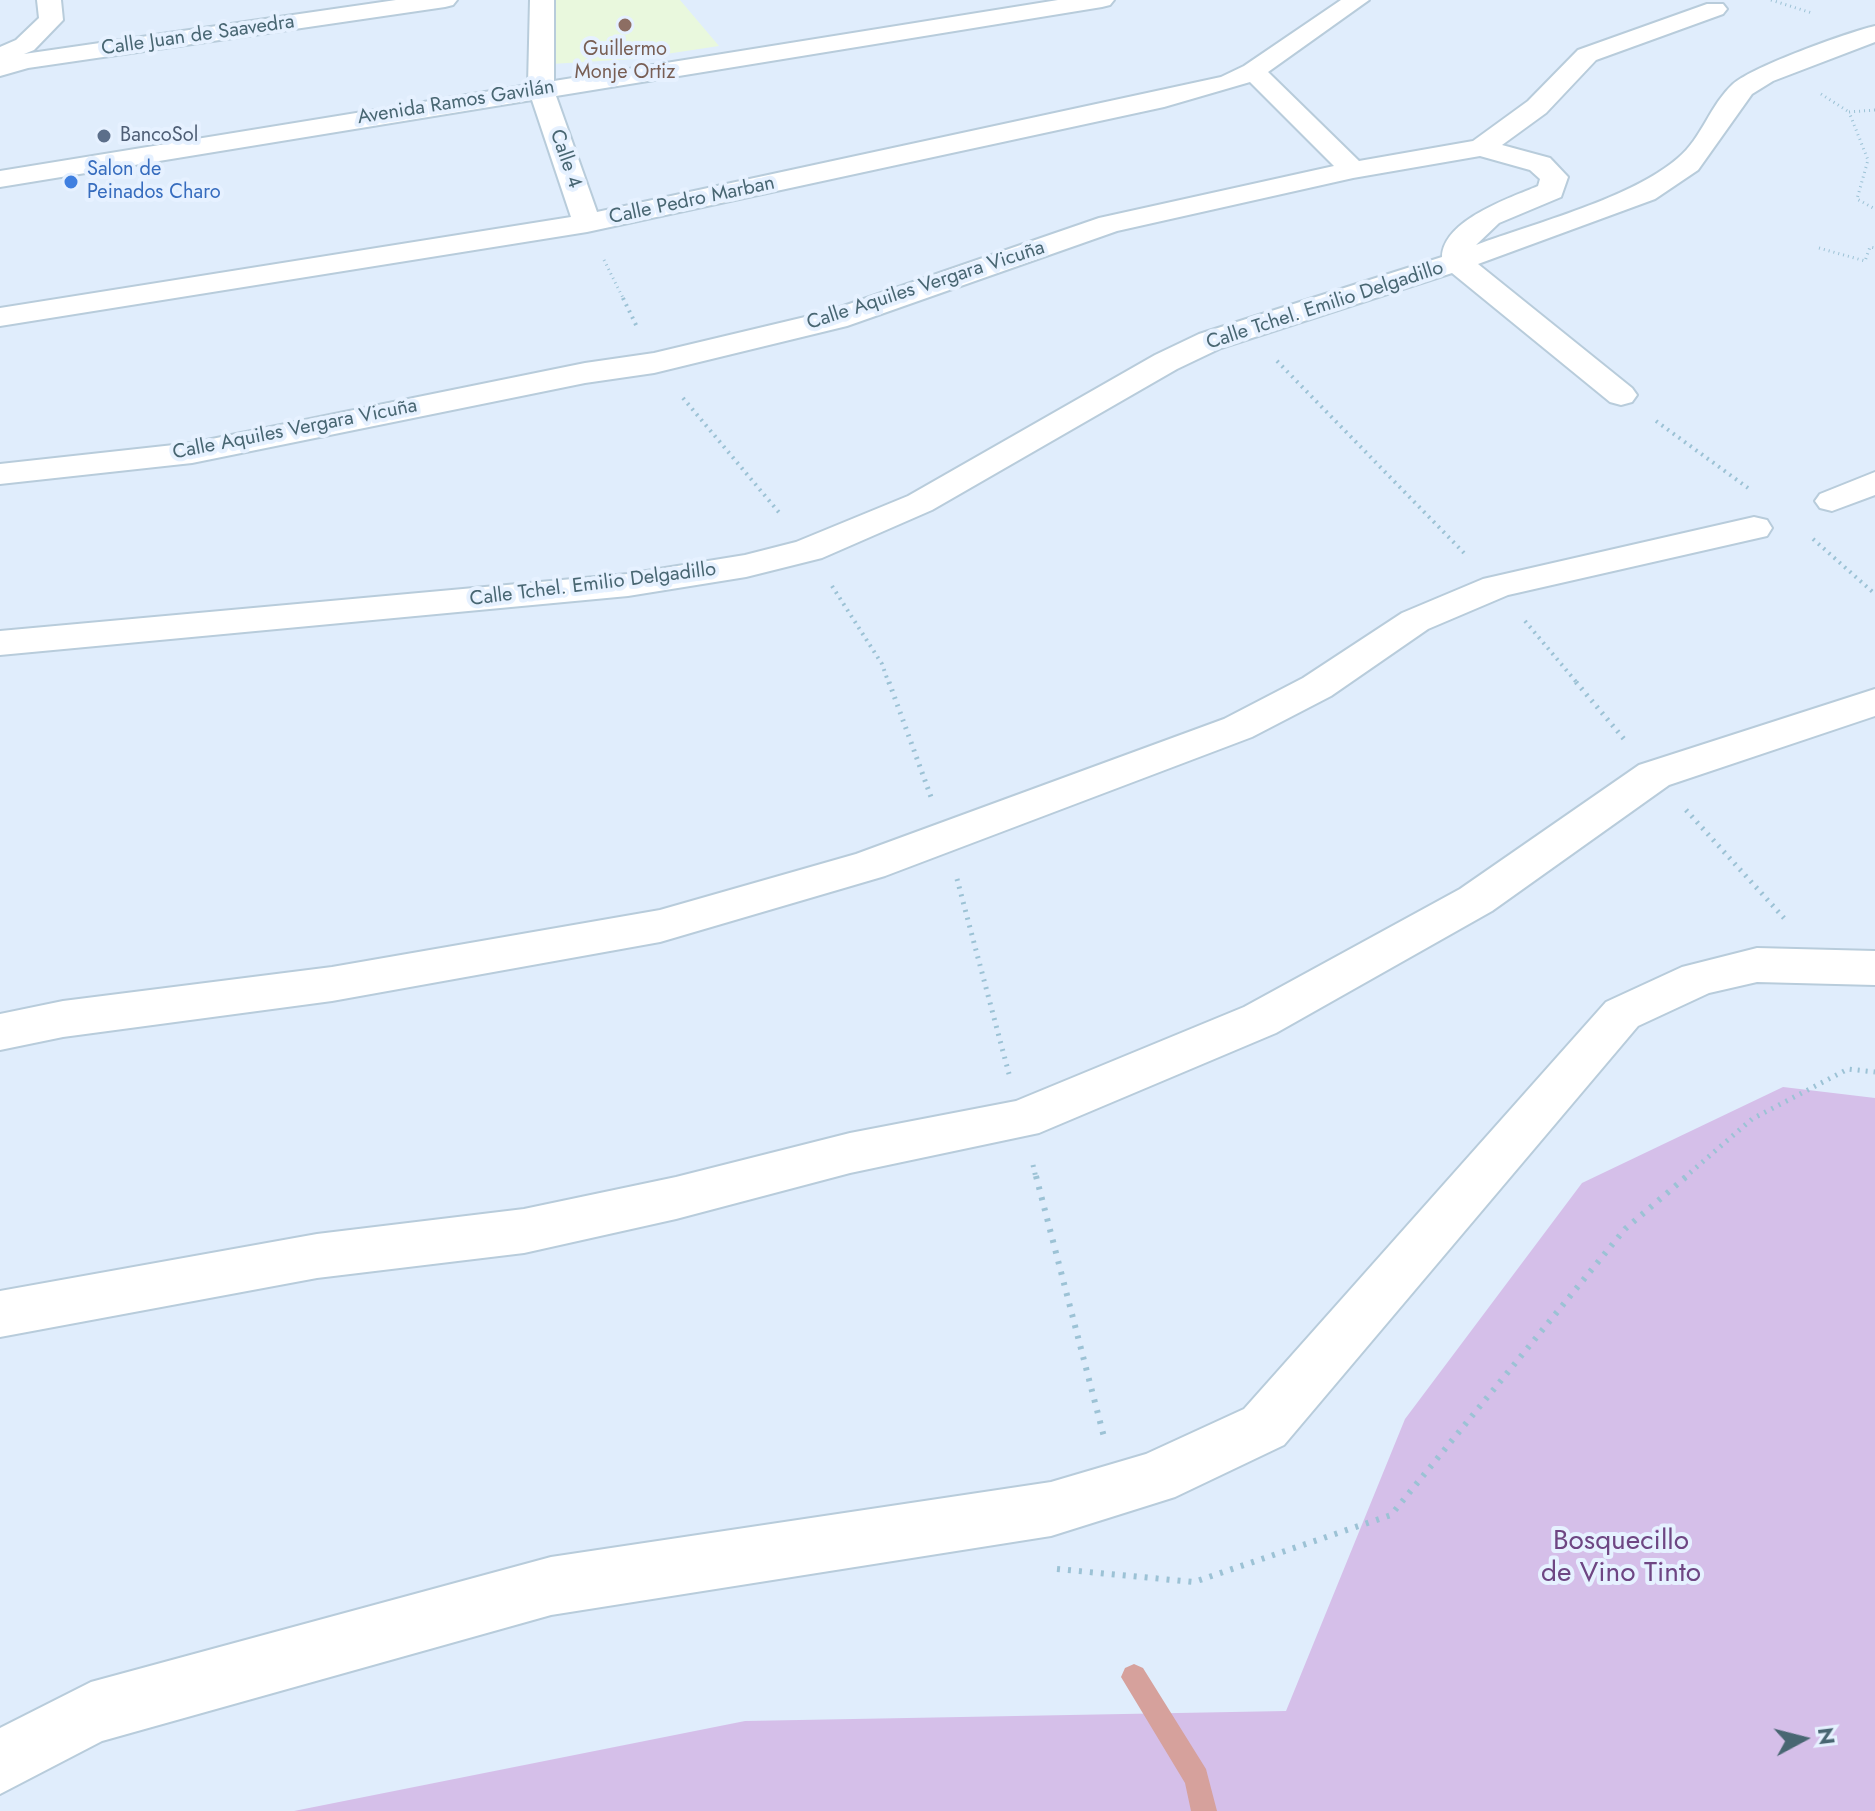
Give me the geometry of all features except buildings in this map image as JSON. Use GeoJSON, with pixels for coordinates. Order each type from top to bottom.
{"type":"FeatureCollection","features":[{"type":"Feature","properties":{"kind":"street"},"geometry":{"type":"LineString","coordinates":[[0,56],[25,45],[51,20],[49,0]]}},
{"type":"Feature","properties":{"kind":"street","name":"Calle Juan de Saavedra"},"geometry":{"type":"LineString","coordinates":[[0,68],[28,61],[445,0]]}},
{"type":"Feature","properties":{"kind":"street","name":"Calle 4"},"geometry":{"type":"LineString","coordinates":[[542,0],[541,89],[587,223]]}},
{"type":"Feature","properties":{"kind":"street","name":"Avenida Ramos Gavilán"},"geometry":{"type":"LineString","coordinates":[[0,179],[1102,0]]}},
{"type":"Feature","properties":{"kind":"street","name":"Calle Pedro Marban"},"geometry":{"type":"LineString","coordinates":[[0,317],[587,223],[1164,99],[1230,82],[1253,71],[1357,0]]}},
{"type":"Feature","properties":{"kind":"street","name":"Calle Aquiles Vergara Vicuña"},"geometry":{"type":"LineString","coordinates":[[0,474],[192,453],[585,373],[654,363],[836,319],[1109,224],[1353,170],[1481,148],[1537,107],[1587,55],[1642,32],[1715,9]]}},
{"type":"Feature","properties":{"kind":"street","name":"Calle Tchel. Emilio Delgadillo"},"geometry":{"type":"LineString","coordinates":[[0,643],[628,585],[746,566],[809,550],[920,503],[1166,362],[1245,328],[1457,262],[1645,193],[1688,164],[1743,89],[1764,76],[1875,33]]}},
{"type":"Feature","properties":{"kind":"street"},"geometry":{"type":"LineString","coordinates":[[1253,71],[1353,170]]}},
{"type":"Feature","properties":{"kind":"street"},"geometry":{"type":"LineString","coordinates":[[1481,148],[1540,164],[1554,177],[1551,191],[1489,217],[1457,247],[1457,262],[1621,395]]}},
{"type":"Feature","properties":{"kind":"street"},"geometry":{"type":"LineString","coordinates":[[1832,501],[1875,482]]}},
{"type":"Feature","properties":{"kind":"street"},"geometry":{"type":"LineString","coordinates":[[0,1032],[63,1019],[332,984],[660,926],[870,865],[1238,728],[1317,687],[1415,621],[1496,587],[1754,510]]}},
{"type":"Feature","properties":{"kind":"street"},"geometry":{"type":"LineString","coordinates":[[0,1314],[317,1256],[524,1231],[676,1198],[850,1153],[1022,1119],[1260,1020],[1476,900],[1654,775],[1875,702]]}},
{"type":"Feature","properties":{"kind":"street"},"geometry":{"type":"LineString","coordinates":[[0,1762],[91,1713],[551,1586],[1051,1509],[1155,1478],[1264,1427],[1622,1014],[1698,979],[1757,965],[1875,968]]}},
{"type":"Feature","properties":{"kind":"path"},"geometry":{"type":"LineString","coordinates":[[1875,110],[1849,112],[1868,160],[1857,199],[1875,209]]}},
{"type":"Feature","properties":{"kind":"path"},"geometry":{"type":"LineString","coordinates":[[1819,248],[1865,261],[1870,247],[1875,248]]}},
{"type":"Feature","properties":{"kind":"path"},"geometry":{"type":"LineString","coordinates":[[1245,328],[1496,587]]}},
{"type":"Feature","properties":{"kind":"path"},"geometry":{"type":"LineString","coordinates":[[1621,395],[1754,510]]}},
{"type":"Feature","properties":{"kind":"path"},"geometry":{"type":"LineString","coordinates":[[1811,537],[1875,594]]}},
{"type":"Feature","properties":{"kind":"path"},"geometry":{"type":"LineString","coordinates":[[1051,1568],[1194,1582],[1391,1515],[1625,1229],[1752,1119],[1848,1069],[1875,1072]]}},
{"type":"Feature","properties":{"kind":"shaded area","name":"Guillermo Monje Ortiz"},"geometry":{"type":"Polygon","coordinates":[[[545,0],[680,0],[719,46],[633,59],[551,64],[545,0]]]}},
{"type":"Feature","properties":{"kind":"green space","name":"Bosquecillo de Vino Tinto"},"geometry":{"type":"Polygon","coordinates":[[[1783,1087],[1875,1098],[1875,1811],[294,1811],[745,1721],[1286,1711],[1405,1419],[1582,1183],[1783,1087]]]}},
{"type":"Feature","properties":{"kind":"waterway"},"geometry":{"type":"LineString","coordinates":[[1134,1677],[1197,1778],[1204,1811]]}},
{"type":"Feature","properties":{"kind":"place","name":"Guillermo Monje Ortiz"},"geometry":{"type":"Point","coordinates":[625,25]}},
{"type":"Feature","properties":{"kind":"place","name":"BancoSol"},"geometry":{"type":"Point","coordinates":[104,136]}},
{"type":"Feature","properties":{"kind":"place","name":"Salon de Peinados Charo"},"geometry":{"type":"Point","coordinates":[71,182]}}]}
